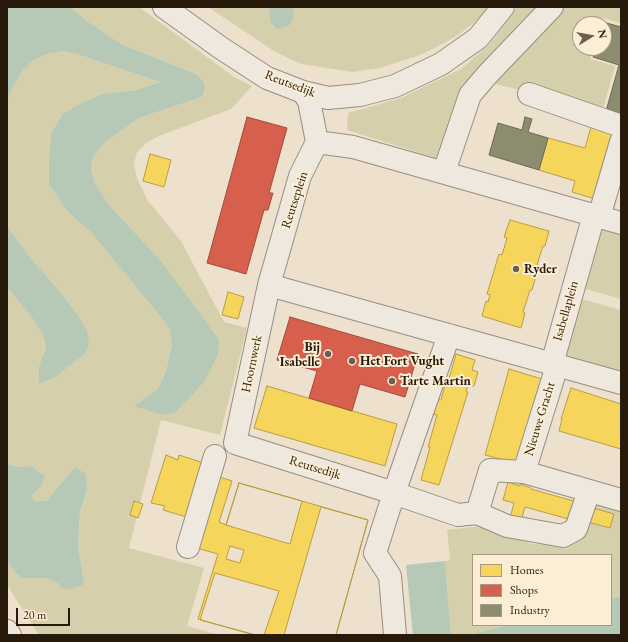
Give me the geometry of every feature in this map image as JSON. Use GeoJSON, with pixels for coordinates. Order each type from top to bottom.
{"type":"FeatureCollection","features":[{"type":"Feature","properties":{"kind":"street","name":"Reutsedijk"},"geometry":{"type":"LineString","coordinates":[[164,7],[267,78],[303,92],[328,98],[360,95],[395,86],[441,64],[478,38],[503,7]]}},
{"type":"Feature","properties":{"kind":"street"},"geometry":{"type":"LineString","coordinates":[[444,172],[470,95],[552,7]]}},
{"type":"Feature","properties":{"kind":"street"},"geometry":{"type":"LineString","coordinates":[[303,92],[309,100],[317,142],[354,147],[621,222]]}},
{"type":"Feature","properties":{"kind":"street"},"geometry":{"type":"LineString","coordinates":[[530,94],[621,126]]}},
{"type":"Feature","properties":{"kind":"street","name":"Reutseplein"},"geometry":{"type":"LineString","coordinates":[[269,285],[300,176],[317,142]]}},
{"type":"Feature","properties":{"kind":"street","name":"Isabellaplein"},"geometry":{"type":"LineString","coordinates":[[554,365],[596,216],[621,142]]}},
{"type":"Feature","properties":{"kind":"street"},"geometry":{"type":"LineString","coordinates":[[269,285],[621,384]]}},
{"type":"Feature","properties":{"kind":"street","name":"Hoornwerk"},"geometry":{"type":"LineString","coordinates":[[235,443],[269,285]]}},
{"type":"Feature","properties":{"kind":"street"},"geometry":{"type":"LineString","coordinates":[[395,635],[390,576],[375,553],[394,493],[449,335]]}},
{"type":"Feature","properties":{"kind":"street","name":"Nieuwe Gracht"},"geometry":{"type":"LineString","coordinates":[[524,472],[554,365]]}},
{"type":"Feature","properties":{"kind":"street","name":"Reutsedijk"},"geometry":{"type":"LineString","coordinates":[[235,443],[394,493]]}},
{"type":"Feature","properties":{"kind":"street"},"geometry":{"type":"LineString","coordinates":[[188,547],[214,456]]}},
{"type":"Feature","properties":{"kind":"street","name":"Nieuwe Gracht"},"geometry":{"type":"LineString","coordinates":[[477,514],[490,470],[524,472],[621,500]]}},
{"type":"Feature","properties":{"kind":"street"},"geometry":{"type":"LineString","coordinates":[[394,493],[458,515],[477,514],[507,526],[563,536],[576,529],[589,491]]}},
{"type":"Feature","properties":{"kind":"street"},"geometry":{"type":"LineString","coordinates":[[7,631],[10,635]]}},
{"type":"Feature","properties":{"kind":"shaded area"},"geometry":{"type":"Polygon","coordinates":[[[7,7],[70,7],[87,21],[121,44],[196,74],[203,81],[205,87],[202,97],[139,118],[105,142],[93,157],[91,167],[94,182],[109,205],[161,261],[219,340],[218,355],[204,382],[176,412],[163,415],[134,406],[158,389],[166,371],[172,345],[169,327],[91,232],[69,213],[49,185],[51,134],[63,114],[80,104],[103,94],[136,90],[160,82],[77,54],[63,51],[47,54],[34,60],[23,70],[7,98],[7,7]]]}},
{"type":"Feature","properties":{"kind":"shaded area"},"geometry":{"type":"Polygon","coordinates":[[[70,7],[139,7],[234,77],[252,86],[231,109],[159,136],[146,143],[137,152],[134,164],[137,178],[148,201],[181,241],[224,322],[247,328],[220,435],[161,420],[129,548],[204,568],[187,626],[219,635],[39,635],[7,585],[7,559],[12,569],[22,578],[46,578],[59,584],[84,584],[78,545],[80,512],[87,490],[75,467],[46,501],[35,501],[31,495],[40,488],[38,472],[32,466],[18,467],[7,464],[7,287],[31,316],[43,335],[46,347],[43,352],[57,376],[85,354],[87,330],[75,311],[27,254],[7,226],[7,98],[23,70],[34,60],[47,54],[63,51],[77,54],[160,82],[136,90],[103,94],[51,134],[49,185],[69,213],[91,232],[169,327],[172,345],[166,371],[158,389],[134,406],[176,412],[186,401],[176,282],[161,261],[109,205],[94,182],[91,167],[93,157],[105,142],[139,118],[202,97],[196,74],[121,44],[87,21],[70,7]]]}},
{"type":"Feature","properties":{"kind":"shaded area"},"geometry":{"type":"Polygon","coordinates":[[[208,7],[269,7],[270,22],[277,29],[289,26],[293,20],[294,7],[490,7],[476,21],[458,35],[437,47],[417,56],[380,68],[352,72],[301,64],[274,51],[208,7]]]}},
{"type":"Feature","properties":{"kind":"shaded area"},"geometry":{"type":"Polygon","coordinates":[[[269,7],[294,7],[293,20],[289,26],[277,29],[270,22],[269,7]]]}},
{"type":"Feature","properties":{"kind":"shaded area"},"geometry":{"type":"Polygon","coordinates":[[[517,7],[621,7],[621,23],[612,20],[612,16],[572,16],[572,56],[591,56],[590,59],[615,66],[602,112],[489,82],[445,161],[347,130],[348,113],[401,98],[461,69],[489,45],[517,7]]]}},
{"type":"Feature","properties":{"kind":"shaded area"},"geometry":{"type":"Polygon","coordinates":[[[597,225],[621,231],[621,299],[583,288],[597,225]]]}},
{"type":"Feature","properties":{"kind":"shaded area"},"geometry":{"type":"Polygon","coordinates":[[[7,226],[27,254],[75,311],[87,330],[89,345],[85,354],[57,376],[39,384],[39,367],[46,347],[43,335],[31,316],[7,287],[7,226]]]}},
{"type":"Feature","properties":{"kind":"shaded area"},"geometry":{"type":"Polygon","coordinates":[[[578,298],[621,310],[621,376],[561,358],[578,298]]]}},
{"type":"Feature","properties":{"kind":"shaded area"},"geometry":{"type":"Polygon","coordinates":[[[7,464],[18,467],[32,466],[38,472],[45,475],[40,488],[31,495],[35,501],[46,501],[75,467],[86,474],[87,490],[80,512],[78,545],[84,584],[69,590],[46,578],[22,578],[12,569],[7,559],[7,464]]]}},
{"type":"Feature","properties":{"kind":"shaded area"},"geometry":{"type":"Polygon","coordinates":[[[596,498],[621,505],[621,596],[612,598],[612,554],[472,554],[472,626],[503,626],[469,635],[451,635],[445,561],[450,560],[447,530],[491,525],[493,529],[532,544],[560,545],[596,498]]]}},
{"type":"Feature","properties":{"kind":"shaded area"},"geometry":{"type":"Polygon","coordinates":[[[445,561],[451,635],[413,635],[406,565],[445,561]]]}},
{"type":"Feature","properties":{"kind":"shaded area"},"geometry":{"type":"Polygon","coordinates":[[[621,596],[621,635],[469,635],[503,626],[612,626],[612,598],[621,596]]]}},
{"type":"Feature","properties":{"kind":"building: Homes"},"geometry":{"type":"Polygon","coordinates":[[[592,123],[614,130],[595,199],[572,192],[575,181],[539,170],[548,138],[585,148],[592,123]]]}},
{"type":"Feature","properties":{"kind":"building: Homes"},"geometry":{"type":"Polygon","coordinates":[[[150,154],[171,160],[164,187],[143,181],[150,154]]]}},
{"type":"Feature","properties":{"kind":"building: Homes"},"geometry":{"type":"Polygon","coordinates":[[[510,220],[549,231],[536,268],[538,269],[532,290],[530,290],[523,312],[525,313],[521,328],[482,316],[486,301],[488,302],[490,295],[487,294],[499,254],[502,255],[507,238],[504,237],[510,220]]]}},
{"type":"Feature","properties":{"kind":"building: Homes"},"geometry":{"type":"Polygon","coordinates":[[[228,292],[244,297],[238,319],[222,315],[228,292]]]}},
{"type":"Feature","properties":{"kind":"building: Homes"},"geometry":{"type":"Polygon","coordinates":[[[456,354],[475,360],[472,370],[478,372],[474,386],[468,385],[466,392],[468,392],[439,485],[421,480],[437,415],[432,414],[436,399],[441,400],[445,385],[447,386],[456,354]]]}},
{"type":"Feature","properties":{"kind":"building: Homes"},"geometry":{"type":"Polygon","coordinates":[[[509,369],[542,379],[523,443],[522,442],[515,463],[485,455],[509,369]]]}},
{"type":"Feature","properties":{"kind":"building: Homes"},"geometry":{"type":"Polygon","coordinates":[[[267,386],[397,424],[385,466],[254,428],[267,386]]]}},
{"type":"Feature","properties":{"kind":"building: Homes"},"geometry":{"type":"Polygon","coordinates":[[[571,388],[621,404],[621,449],[559,431],[561,419],[571,388]]]}},
{"type":"Feature","properties":{"kind":"building: Homes"},"geometry":{"type":"Polygon","coordinates":[[[166,455],[178,460],[179,455],[207,464],[190,518],[163,510],[165,506],[151,503],[166,455]]]}},
{"type":"Feature","properties":{"kind":"building: Homes"},"geometry":{"type":"Polygon","coordinates":[[[214,475],[232,481],[219,522],[226,525],[239,483],[368,520],[336,635],[254,635],[198,619],[218,554],[193,547],[214,475]]]}},
{"type":"Feature","properties":{"kind":"building: Homes"},"geometry":{"type":"Polygon","coordinates":[[[508,482],[520,486],[520,484],[531,489],[577,502],[572,520],[525,507],[520,525],[509,522],[514,503],[503,500],[508,482]]]}},
{"type":"Feature","properties":{"kind":"building: Homes"},"geometry":{"type":"Polygon","coordinates":[[[239,483],[302,501],[290,544],[226,525],[239,483]]]}},
{"type":"Feature","properties":{"kind":"building: Homes"},"geometry":{"type":"Polygon","coordinates":[[[134,501],[143,504],[138,518],[130,515],[134,501]]]}},
{"type":"Feature","properties":{"kind":"building: Homes"},"geometry":{"type":"Polygon","coordinates":[[[321,507],[368,520],[336,635],[284,635],[321,507]]]}},
{"type":"Feature","properties":{"kind":"building: Homes"},"geometry":{"type":"Polygon","coordinates":[[[593,508],[614,514],[610,528],[588,522],[593,508]]]}},
{"type":"Feature","properties":{"kind":"building: Homes"},"geometry":{"type":"Polygon","coordinates":[[[230,546],[244,550],[240,563],[226,559],[230,546]]]}},
{"type":"Feature","properties":{"kind":"building: Homes"},"geometry":{"type":"Polygon","coordinates":[[[215,573],[279,591],[264,635],[256,635],[200,620],[215,573]]]}},
{"type":"Feature","properties":{"kind":"building: Shops"},"geometry":{"type":"Polygon","coordinates":[[[247,117],[287,128],[269,193],[273,193],[268,210],[264,210],[246,274],[207,263],[247,117]]]}},
{"type":"Feature","properties":{"kind":"building: Shops"},"geometry":{"type":"Polygon","coordinates":[[[290,317],[418,354],[405,397],[360,384],[352,411],[309,398],[317,371],[277,360],[290,317]]]}},
{"type":"Feature","properties":{"kind":"building: Industry"},"geometry":{"type":"Polygon","coordinates":[[[612,24],[621,27],[621,115],[606,111],[619,65],[593,57],[612,56],[612,24]]]}},
{"type":"Feature","properties":{"kind":"building: Industry"},"geometry":{"type":"Polygon","coordinates":[[[525,117],[532,119],[528,132],[548,138],[539,170],[489,155],[498,123],[522,130],[525,117]]]}},
{"type":"Feature","properties":{"kind":"place","name":"Ryder"},"geometry":{"type":"Point","coordinates":[516,269]}},
{"type":"Feature","properties":{"kind":"place","name":"Bij Isabelle"},"geometry":{"type":"Point","coordinates":[328,354]}},
{"type":"Feature","properties":{"kind":"place","name":"Het Fort Vught"},"geometry":{"type":"Point","coordinates":[352,361]}},
{"type":"Feature","properties":{"kind":"place","name":"Tarte Martin"},"geometry":{"type":"Point","coordinates":[392,381]}}]}
